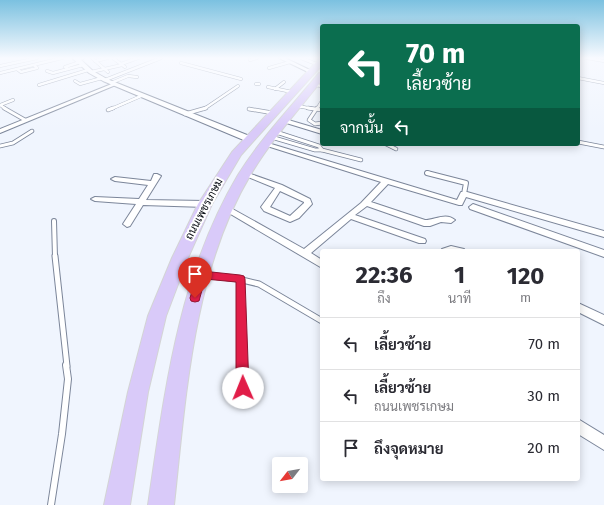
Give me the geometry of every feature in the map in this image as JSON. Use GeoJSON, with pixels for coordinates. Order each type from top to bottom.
{"type":"FeatureCollection","features":[{"type":"Feature","properties":{"kind":"main road"},"geometry":{"type":"LineString","coordinates":[[113,82],[141,96],[249,139]]}},
{"type":"Feature","properties":{"kind":"main road","name":"ถนนเพชรเกษม"},"geometry":{"type":"LineString","coordinates":[[161,505],[176,389],[188,322],[212,242],[226,209],[245,174],[274,130],[299,102],[313,82]]}},
{"type":"Feature","properties":{"kind":"main road","name":"ถนนเพชรเกษม"},"geometry":{"type":"LineString","coordinates":[[118,505],[138,392],[157,316],[180,258],[205,204],[228,166],[249,139],[274,130]]}},
{"type":"Feature","properties":{"kind":"street"},"geometry":{"type":"LineString","coordinates":[[0,131],[103,82]]}},
{"type":"Feature","properties":{"kind":"street"},"geometry":{"type":"LineString","coordinates":[[274,130],[320,132]]}},
{"type":"Feature","properties":{"kind":"street"},"geometry":{"type":"LineString","coordinates":[[274,130],[386,182],[459,203],[604,254]]}},
{"type":"Feature","properties":{"kind":"street"},"geometry":{"type":"LineString","coordinates":[[245,174],[279,187],[307,201],[308,204],[290,219],[267,210],[265,207],[279,187]]}},
{"type":"Feature","properties":{"kind":"street"},"geometry":{"type":"LineString","coordinates":[[115,179],[155,180],[126,224]]}},
{"type":"Feature","properties":{"kind":"street"},"geometry":{"type":"LineString","coordinates":[[304,254],[364,204],[386,182]]}},
{"type":"Feature","properties":{"kind":"street"},"geometry":{"type":"LineString","coordinates":[[459,203],[464,194],[604,234]]}},
{"type":"Feature","properties":{"kind":"street"},"geometry":{"type":"LineString","coordinates":[[95,200],[205,204]]}},
{"type":"Feature","properties":{"kind":"street"},"geometry":{"type":"LineString","coordinates":[[364,204],[367,203],[424,222],[440,219],[451,220]]}},
{"type":"Feature","properties":{"kind":"street"},"geometry":{"type":"LineString","coordinates":[[226,209],[320,263]]}},
{"type":"Feature","properties":{"kind":"street"},"geometry":{"type":"LineString","coordinates":[[350,216],[422,241]]}},
{"type":"Feature","properties":{"kind":"street"},"geometry":{"type":"LineString","coordinates":[[580,308],[604,320]]}},
{"type":"Feature","properties":{"kind":"street"},"geometry":{"type":"LineString","coordinates":[[580,427],[604,443]]}},
{"type":"Feature","properties":{"kind":"lane"},"geometry":{"type":"LineString","coordinates":[[39,85],[46,82]]}},
{"type":"Feature","properties":{"kind":"lane"},"geometry":{"type":"LineString","coordinates":[[76,82],[80,84],[94,82]]}},
{"type":"Feature","properties":{"kind":"lane"},"geometry":{"type":"LineString","coordinates":[[275,89],[284,82]]}},
{"type":"Feature","properties":{"kind":"lane"},"geometry":{"type":"LineString","coordinates":[[185,114],[206,108],[238,86]]}},
{"type":"Feature","properties":{"kind":"lane"},"geometry":{"type":"LineString","coordinates":[[268,87],[275,89],[299,102],[320,109]]}},
{"type":"Feature","properties":{"kind":"lane"},"geometry":{"type":"LineString","coordinates":[[108,110],[141,96]]}},
{"type":"Feature","properties":{"kind":"lane"},"geometry":{"type":"LineString","coordinates":[[13,100],[0,105],[25,120]]}},
{"type":"Feature","properties":{"kind":"lane"},"geometry":{"type":"LineString","coordinates":[[320,103],[309,120],[315,124],[320,123]]}},
{"type":"Feature","properties":{"kind":"lane"},"geometry":{"type":"LineString","coordinates":[[249,109],[290,142],[315,150],[322,150],[362,160]]}},
{"type":"Feature","properties":{"kind":"lane"},"geometry":{"type":"LineString","coordinates":[[274,130],[319,146],[322,150]]}},
{"type":"Feature","properties":{"kind":"lane"},"geometry":{"type":"LineString","coordinates":[[0,146],[14,143],[32,131]]}},
{"type":"Feature","properties":{"kind":"lane"},"geometry":{"type":"LineString","coordinates":[[290,142],[294,138]]}},
{"type":"Feature","properties":{"kind":"lane"},"geometry":{"type":"LineString","coordinates":[[580,142],[604,147]]}},
{"type":"Feature","properties":{"kind":"lane"},"geometry":{"type":"LineString","coordinates":[[390,146],[396,149]]}},
{"type":"Feature","properties":{"kind":"lane"},"geometry":{"type":"LineString","coordinates":[[427,173],[466,183],[464,194]]}},
{"type":"Feature","properties":{"kind":"lane"},"geometry":{"type":"LineString","coordinates":[[51,505],[62,434],[68,379],[54,250],[54,221]]}},
{"type":"Feature","properties":{"kind":"lane"},"geometry":{"type":"LineString","coordinates":[[202,274],[240,279],[259,284],[320,320]]}},
{"type":"Feature","properties":{"kind":"lane"},"geometry":{"type":"LineString","coordinates":[[240,279],[243,388]]}},
{"type":"Feature","properties":{"kind":"route"},"geometry":{"type":"LineString","coordinates":[[195,298],[202,274],[240,279],[243,388]]}}]}
